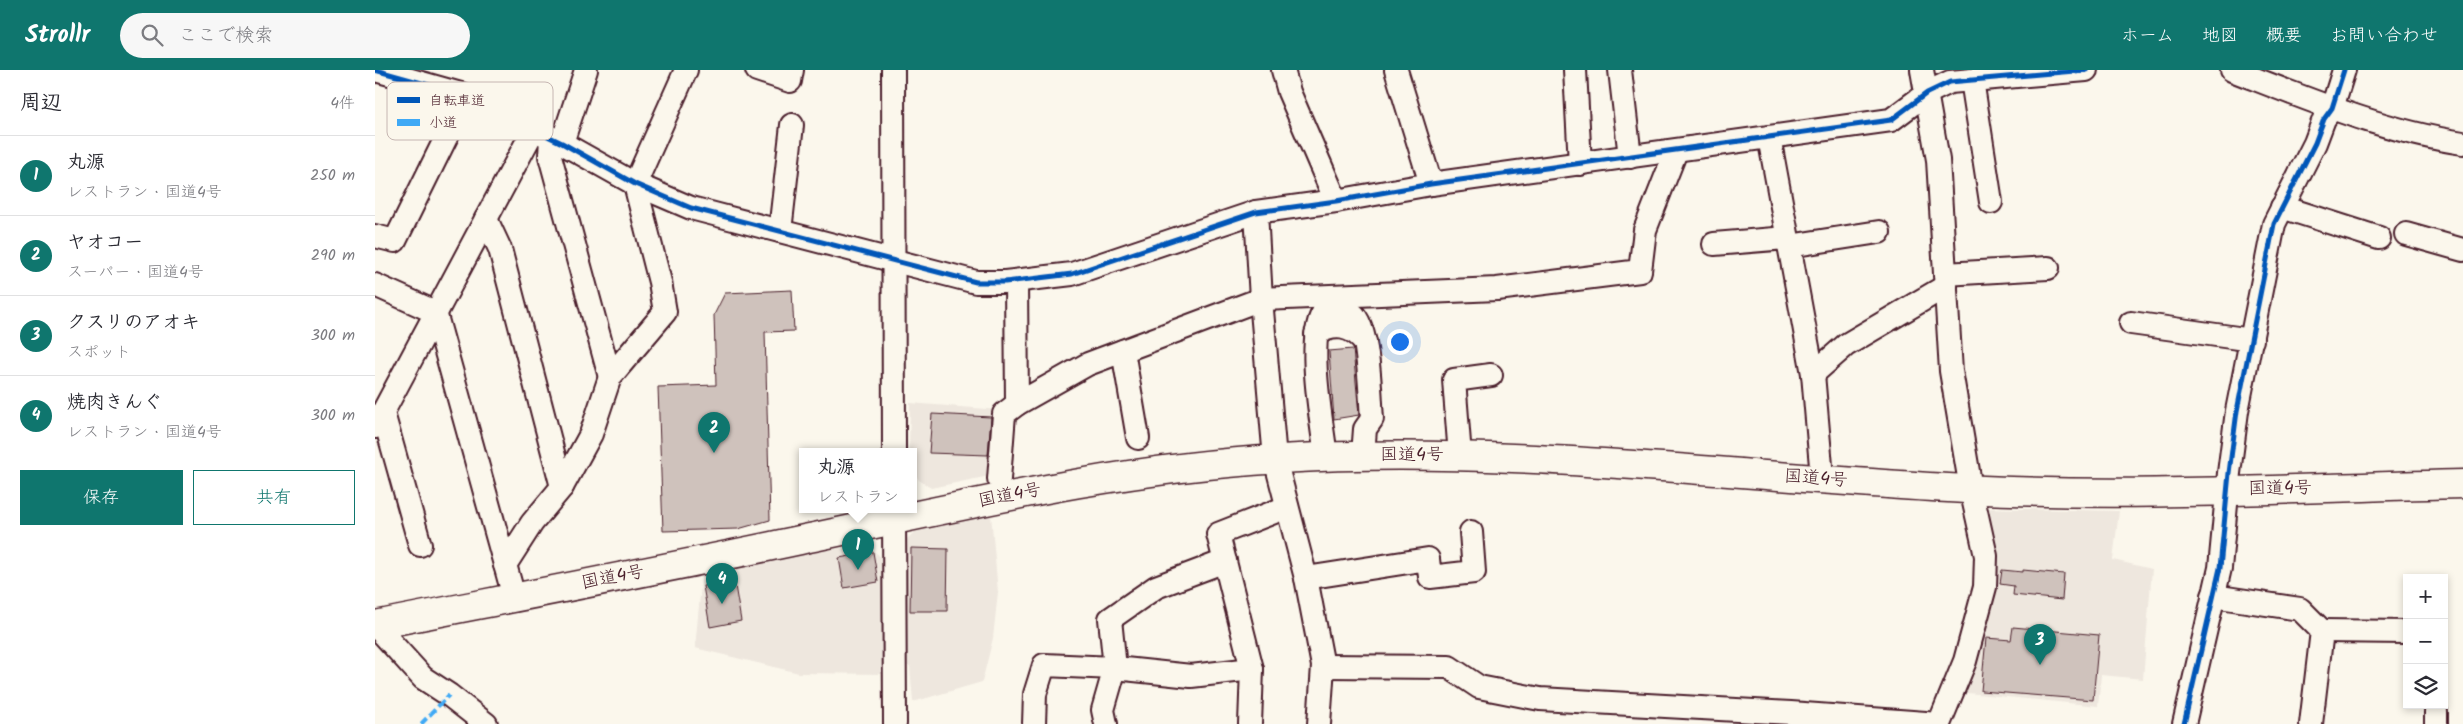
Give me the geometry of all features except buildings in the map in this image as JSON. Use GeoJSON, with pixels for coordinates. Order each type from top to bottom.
{"type":"FeatureCollection","features":[{"type":"Feature","properties":{"kind":"highway","name":"国道4号"},"geometry":{"type":"LineString","coordinates":[[917,510],[1079,483],[1198,466],[1275,459],[1363,455],[1460,456],[1971,489],[2092,492],[2463,484]]}},
{"type":"Feature","properties":{"kind":"highway","name":"国道4号"},"geometry":{"type":"LineString","coordinates":[[375,625],[514,597],[893,514]]}},
{"type":"Feature","properties":{"kind":"street"},"geometry":{"type":"LineString","coordinates":[[375,70],[416,82]]}},
{"type":"Feature","properties":{"kind":"street"},"geometry":{"type":"LineString","coordinates":[[553,130],[586,70]]}},
{"type":"Feature","properties":{"kind":"street"},"geometry":{"type":"LineString","coordinates":[[505,565],[532,523],[563,488],[591,434],[610,377],[665,312],[661,282],[635,184],[686,70]]}},
{"type":"Feature","properties":{"kind":"street"},"geometry":{"type":"LineString","coordinates":[[757,70],[790,80],[792,70]]}},
{"type":"Feature","properties":{"kind":"street"},"geometry":{"type":"LineString","coordinates":[[893,70],[894,448]]}},
{"type":"Feature","properties":{"kind":"street"},"geometry":{"type":"LineString","coordinates":[[1283,70],[1289,92],[1336,201]]}},
{"type":"Feature","properties":{"kind":"street"},"geometry":{"type":"LineString","coordinates":[[1396,70],[1431,184]]}},
{"type":"Feature","properties":{"kind":"street"},"geometry":{"type":"LineString","coordinates":[[1575,70],[1580,164]]}},
{"type":"Feature","properties":{"kind":"street"},"geometry":{"type":"LineString","coordinates":[[1620,70],[1630,158]]}},
{"type":"Feature","properties":{"kind":"street"},"geometry":{"type":"LineString","coordinates":[[1323,666],[1449,667],[1479,687],[1540,699],[1791,713],[1939,724],[1965,661],[1985,586],[1986,556],[1971,489],[1951,371],[1938,160],[1922,70]]}},
{"type":"Feature","properties":{"kind":"street"},"geometry":{"type":"LineString","coordinates":[[553,139],[635,184],[691,208],[975,282],[1016,281],[1073,274],[1256,212],[1336,201],[1431,184],[1630,158],[1891,120],[1927,92],[1951,82],[2086,70]]}},
{"type":"Feature","properties":{"kind":"street"},"geometry":{"type":"LineString","coordinates":[[2232,70],[2332,108],[2430,138],[2463,143]]}},
{"type":"Feature","properties":{"kind":"street"},"geometry":{"type":"LineString","coordinates":[[2184,724],[2220,568],[2237,411],[2274,224],[2324,119],[2332,108],[2344,70]]}},
{"type":"Feature","properties":{"kind":"street"},"geometry":{"type":"LineString","coordinates":[[1972,80],[1991,202]]}},
{"type":"Feature","properties":{"kind":"street"},"geometry":{"type":"LineString","coordinates":[[780,232],[792,125]]}},
{"type":"Feature","properties":{"kind":"street"},"geometry":{"type":"LineString","coordinates":[[1769,137],[1813,374],[1821,466],[1820,480]]}},
{"type":"Feature","properties":{"kind":"street"},"geometry":{"type":"LineString","coordinates":[[375,236],[395,241],[446,140]]}},
{"type":"Feature","properties":{"kind":"street"},"geometry":{"type":"LineString","coordinates":[[420,544],[379,420],[486,219],[547,140]]}},
{"type":"Feature","properties":{"kind":"street"},"geometry":{"type":"LineString","coordinates":[[549,140],[550,156],[610,377]]}},
{"type":"Feature","properties":{"kind":"street"},"geometry":{"type":"LineString","coordinates":[[999,478],[1004,414],[1017,404],[1087,364],[1261,299],[1497,289],[1640,271],[1645,230],[1676,151]]}},
{"type":"Feature","properties":{"kind":"street"},"geometry":{"type":"LineString","coordinates":[[2283,207],[2379,238]]}},
{"type":"Feature","properties":{"kind":"street"},"geometry":{"type":"LineString","coordinates":[[1256,212],[1261,299],[1275,459],[1306,578],[1323,666],[1319,724]]}},
{"type":"Feature","properties":{"kind":"street"},"geometry":{"type":"LineString","coordinates":[[486,219],[500,249],[563,488]]}},
{"type":"Feature","properties":{"kind":"street"},"geometry":{"type":"LineString","coordinates":[[1714,244],[1788,242],[1879,232]]}},
{"type":"Feature","properties":{"kind":"street"},"geometry":{"type":"LineString","coordinates":[[2406,234],[2463,250]]}},
{"type":"Feature","properties":{"kind":"street"},"geometry":{"type":"LineString","coordinates":[[1813,374],[1846,345],[1945,280],[2048,268]]}},
{"type":"Feature","properties":{"kind":"street"},"geometry":{"type":"LineString","coordinates":[[1016,281],[1017,404]]}},
{"type":"Feature","properties":{"kind":"street"},"geometry":{"type":"LineString","coordinates":[[375,286],[435,312]]}},
{"type":"Feature","properties":{"kind":"street"},"geometry":{"type":"LineString","coordinates":[[1326,457],[1315,352],[1315,334],[1317,322],[1323,313],[1340,309],[1351,312],[1358,320],[1365,342],[1372,420],[1365,429],[1363,455]]}},
{"type":"Feature","properties":{"kind":"street"},"geometry":{"type":"LineString","coordinates":[[435,312],[514,597]]}},
{"type":"Feature","properties":{"kind":"street"},"geometry":{"type":"LineString","coordinates":[[2131,323],[2252,340]]}},
{"type":"Feature","properties":{"kind":"street"},"geometry":{"type":"LineString","coordinates":[[1123,351],[1138,438]]}},
{"type":"Feature","properties":{"kind":"street"},"geometry":{"type":"LineString","coordinates":[[1460,456],[1454,380],[1491,375]]}},
{"type":"Feature","properties":{"kind":"street"},"geometry":{"type":"LineString","coordinates":[[1250,724],[1253,669],[1218,534],[1287,507]]}},
{"type":"Feature","properties":{"kind":"street"},"geometry":{"type":"LineString","coordinates":[[893,514],[895,724]]}},
{"type":"Feature","properties":{"kind":"street"},"geometry":{"type":"LineString","coordinates":[[1306,578],[1428,559],[1430,577],[1474,572],[1471,532]]}},
{"type":"Feature","properties":{"kind":"street"},"geometry":{"type":"LineString","coordinates":[[1107,724],[1103,710],[1115,668],[1110,619],[1157,587],[1225,561]]}},
{"type":"Feature","properties":{"kind":"street"},"geometry":{"type":"LineString","coordinates":[[2213,596],[2300,609],[2322,631],[2403,632]]}},
{"type":"Feature","properties":{"kind":"street"},"geometry":{"type":"LineString","coordinates":[[375,625],[423,678],[449,695],[486,724]]}},
{"type":"Feature","properties":{"kind":"street"},"geometry":{"type":"LineString","coordinates":[[2311,724],[2322,631]]}},
{"type":"Feature","properties":{"kind":"street"},"geometry":{"type":"LineString","coordinates":[[1034,724],[1035,694],[1044,665],[1115,668],[1191,676],[1253,669]]}},
{"type":"Feature","properties":{"kind":"shaded area"},"geometry":{"type":"Polygon","coordinates":[[[910,403],[999,410],[994,475],[931,488],[917,477],[917,448],[909,448],[910,403]]]}},
{"type":"Feature","properties":{"kind":"shaded area"},"geometry":{"type":"Polygon","coordinates":[[[1981,508],[2119,511],[2113,560],[2152,569],[2143,679],[2101,675],[2098,706],[1957,692],[1973,659],[1981,508]]]}},
{"type":"Feature","properties":{"kind":"shaded area"},"geometry":{"type":"Polygon","coordinates":[[[991,515],[998,592],[993,638],[982,682],[913,702],[910,666],[904,666],[904,542],[916,530],[991,515]]]}},
{"type":"Feature","properties":{"kind":"shaded area"},"geometry":{"type":"Polygon","coordinates":[[[868,546],[883,559],[885,674],[799,673],[695,648],[702,574],[821,550],[868,546]]]}},
{"type":"Feature","properties":{"kind":"marked path"},"geometry":{"type":"LineString","coordinates":[[421,724],[449,695]]}},
{"type":"Feature","properties":{"kind":"cycle path"},"geometry":{"type":"LineString","coordinates":[[375,70],[418,82]]}},
{"type":"Feature","properties":{"kind":"cycle path"},"geometry":{"type":"LineString","coordinates":[[553,139],[635,184],[691,208],[976,282],[1005,282],[1072,274],[1256,212],[1336,201],[1431,184],[1891,120],[1927,93],[1950,82],[2086,70]]}},
{"type":"Feature","properties":{"kind":"cycle path"},"geometry":{"type":"LineString","coordinates":[[2184,724],[2220,568],[2237,411],[2274,224],[2315,143],[2324,119],[2332,108],[2344,70]]}},
{"type":"Feature","properties":{"kind":"place","name":"ヤオコー"},"geometry":{"type":"Point","coordinates":[714,453]}},
{"type":"Feature","properties":{"kind":"place","name":"丸源"},"geometry":{"type":"Point","coordinates":[858,570]}},
{"type":"Feature","properties":{"kind":"place","name":"焼肉きんぐ"},"geometry":{"type":"Point","coordinates":[722,604]}},
{"type":"Feature","properties":{"kind":"place","name":"クスリのアオキ"},"geometry":{"type":"Point","coordinates":[2040,665]}}]}
